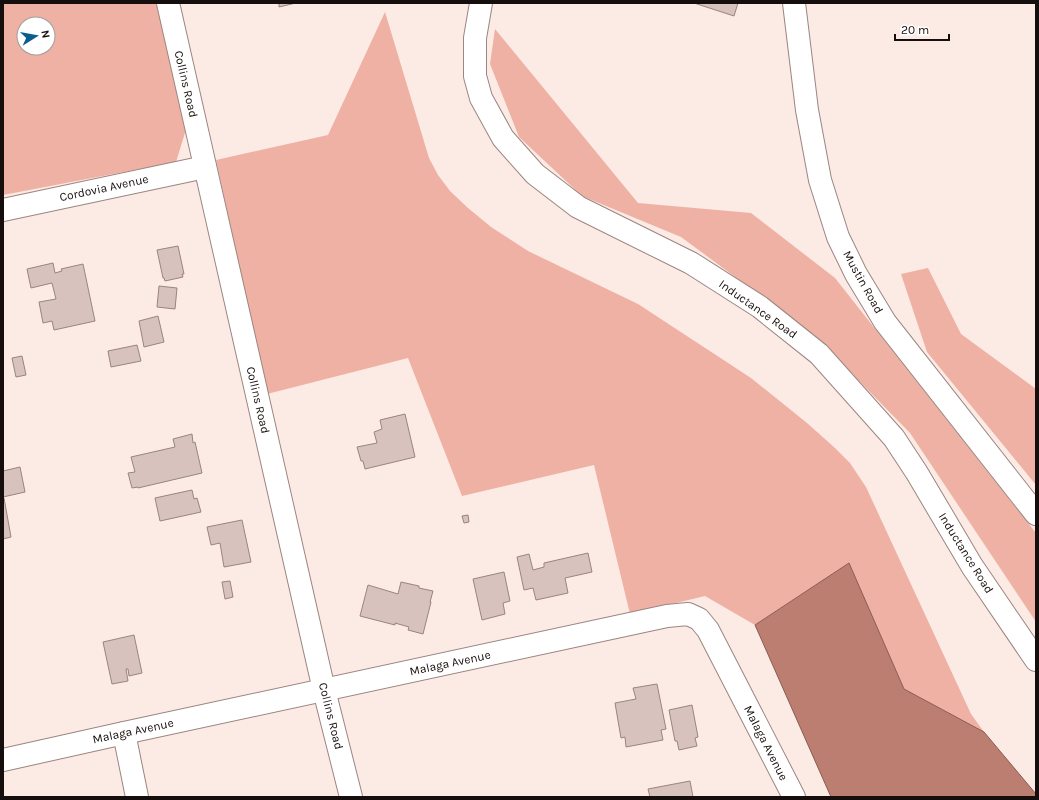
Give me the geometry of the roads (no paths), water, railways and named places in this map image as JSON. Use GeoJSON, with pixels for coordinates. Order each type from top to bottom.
{"type":"FeatureCollection","features":[{"type":"Feature","properties":{"kind":"street","name":"Collins Road"},"geometry":{"type":"LineString","coordinates":[[168,3],[204,167],[324,690],[351,797]]}},
{"type":"Feature","properties":{"kind":"street","name":"Inductance Road"},"geometry":{"type":"LineString","coordinates":[[481,3],[475,38],[476,76],[481,98],[503,138],[535,174],[578,207],[691,263],[760,307],[819,354],[894,438],[917,473],[972,566],[1036,660]]}},
{"type":"Feature","properties":{"kind":"street","name":"Mustin Road"},"geometry":{"type":"LineString","coordinates":[[794,3],[808,110],[820,180],[838,237],[856,274],[885,322],[1036,514]]}},
{"type":"Feature","properties":{"kind":"street","name":"Cordovia Avenue"},"geometry":{"type":"LineString","coordinates":[[3,210],[204,167]]}},
{"type":"Feature","properties":{"kind":"street","name":"Malaga Avenue"},"geometry":{"type":"LineString","coordinates":[[3,760],[667,616],[688,614],[699,619],[708,630],[794,797]]}},
{"type":"Feature","properties":{"kind":"street"},"geometry":{"type":"LineString","coordinates":[[124,733],[137,797]]}}]}
